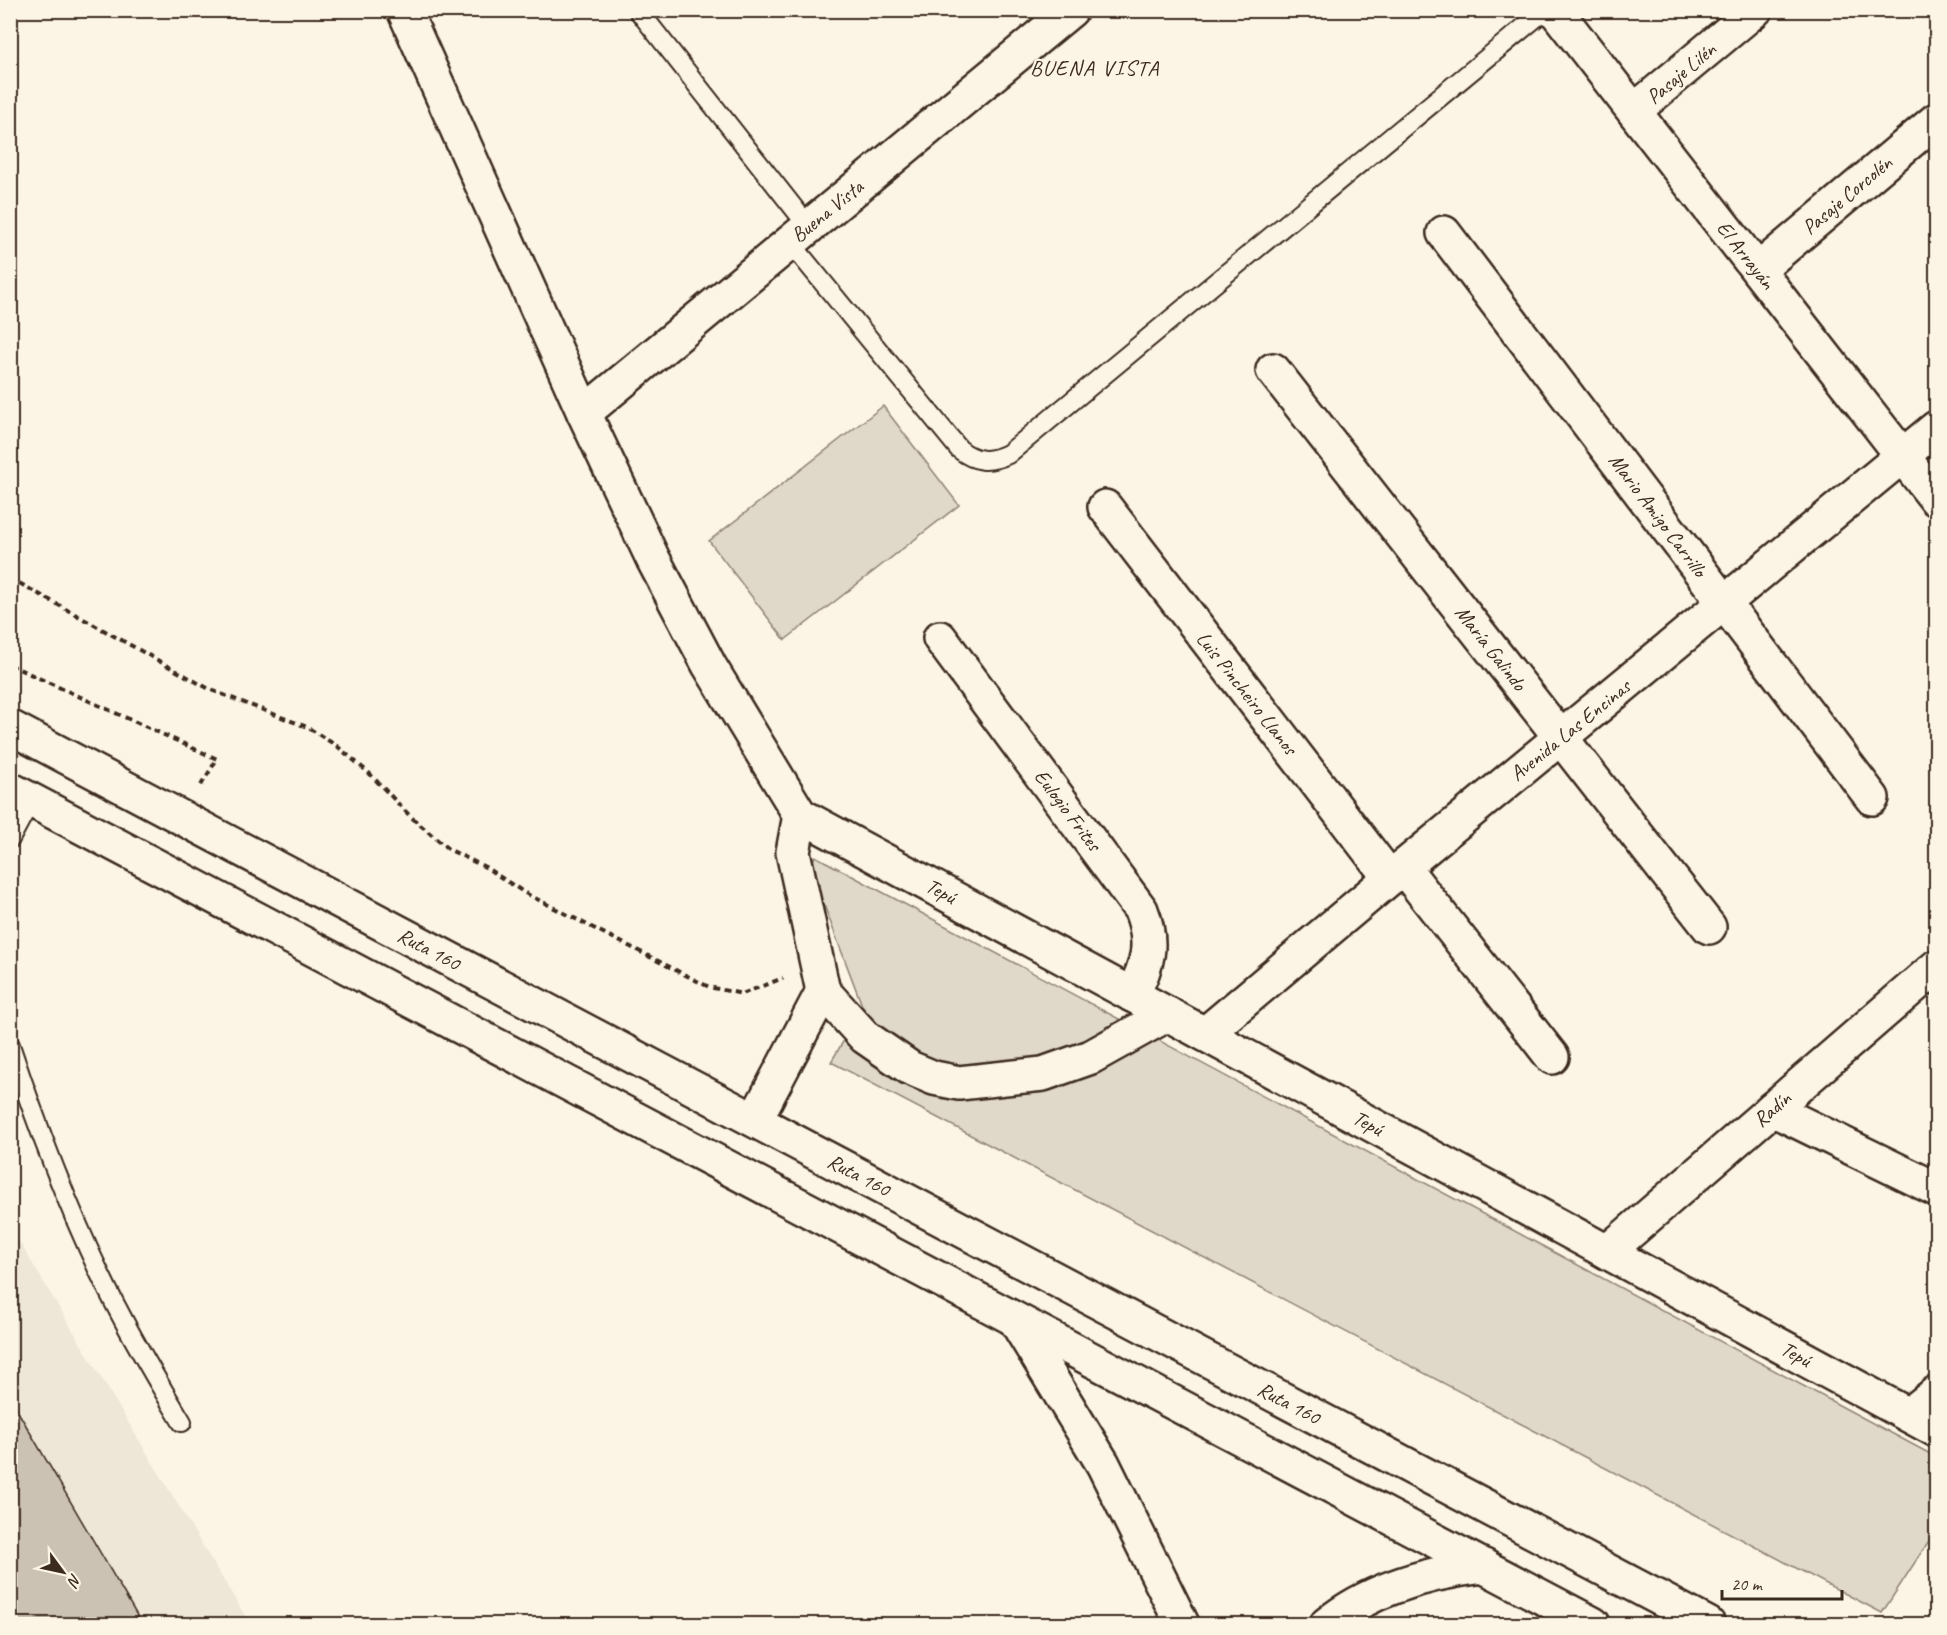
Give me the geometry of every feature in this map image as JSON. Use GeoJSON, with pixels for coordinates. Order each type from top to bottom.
{"type":"FeatureCollection","features":[{"type":"Feature","properties":{"kind":"main road"},"geometry":{"type":"LineString","coordinates":[[404,10],[584,413],[680,613],[800,815],[793,852],[823,991],[865,1037],[889,1055],[910,1068],[934,1078],[959,1083],[1018,1079],[1068,1067],[1120,1042],[1168,1014]]}},
{"type":"Feature","properties":{"kind":"main road","name":"Buena Vista"},"geometry":{"type":"LineString","coordinates":[[584,413],[1071,10]]}},
{"type":"Feature","properties":{"kind":"main road","name":"El Arrayán"},"geometry":{"type":"LineString","coordinates":[[1556,10],[1936,499]]}},
{"type":"Feature","properties":{"kind":"main road","name":"Pasaje Lilén"},"geometry":{"type":"LineString","coordinates":[[1634,111],[1755,10]]}},
{"type":"Feature","properties":{"kind":"main road","name":"Pasaje Corcolén"},"geometry":{"type":"LineString","coordinates":[[1758,270],[1936,120]]}},
{"type":"Feature","properties":{"kind":"main road","name":"Mario Amigo Carrillo"},"geometry":{"type":"LineString","coordinates":[[1444,233],[1872,798]]}},
{"type":"Feature","properties":{"kind":"main road","name":"María Galindo"},"geometry":{"type":"LineString","coordinates":[[1273,370],[1708,927]]}},
{"type":"Feature","properties":{"kind":"main road","name":"Avenida Las Encinas"},"geometry":{"type":"LineString","coordinates":[[1205,1034],[1397,872],[1936,428]]}},
{"type":"Feature","properties":{"kind":"main road","name":"Luis Pincheiro Llanos"},"geometry":{"type":"LineString","coordinates":[[1105,507],[1397,872],[1552,1056]]}},
{"type":"Feature","properties":{"kind":"main road","name":"Eulogio Frites"},"geometry":{"type":"LineString","coordinates":[[940,638],[1141,910],[1148,927],[1149,957],[1145,972],[1132,995]]}},
{"type":"Feature","properties":{"kind":"main road","name":"Ruta 160"},"geometry":{"type":"LineString","coordinates":[[10,727],[1708,1624]]}},
{"type":"Feature","properties":{"kind":"main road"},"geometry":{"type":"LineString","coordinates":[[21,794],[1593,1624]]}},
{"type":"Feature","properties":{"kind":"main road","name":"Tepú"},"geometry":{"type":"LineString","coordinates":[[800,815],[1923,1423]]}},
{"type":"Feature","properties":{"kind":"main road","name":"Radín"},"geometry":{"type":"LineString","coordinates":[[1607,1252],[1936,967]]}},
{"type":"Feature","properties":{"kind":"main road"},"geometry":{"type":"LineString","coordinates":[[755,1120],[823,991]]}},
{"type":"Feature","properties":{"kind":"main road"},"geometry":{"type":"LineString","coordinates":[[1772,1109],[1936,1189]]}},
{"type":"Feature","properties":{"kind":"main road"},"geometry":{"type":"LineString","coordinates":[[1015,1319],[1103,1464],[1182,1624]]}},
{"type":"Feature","properties":{"kind":"main road"},"geometry":{"type":"LineString","coordinates":[[1923,1423],[1936,1393]]}},
{"type":"Feature","properties":{"kind":"main road"},"geometry":{"type":"LineString","coordinates":[[1327,1624],[1361,1600],[1381,1591],[1461,1569],[1484,1566]]}},
{"type":"Feature","properties":{"kind":"lane"},"geometry":{"type":"LineString","coordinates":[[638,10],[799,234],[959,449],[978,460],[998,458],[1008,454],[1545,10]]}},
{"type":"Feature","properties":{"kind":"lane"},"geometry":{"type":"LineString","coordinates":[[10,839],[21,794]]}},
{"type":"Feature","properties":{"kind":"lane"},"geometry":{"type":"LineString","coordinates":[[10,1045],[36,1121],[96,1265],[139,1350],[182,1422]]}},
{"type":"Feature","properties":{"kind":"path"},"geometry":{"type":"LineString","coordinates":[[10,578],[211,690],[307,727],[337,746],[369,773],[410,816],[448,849],[485,867],[525,893],[709,987],[741,994],[783,978],[823,991]]}},
{"type":"Feature","properties":{"kind":"path"},"geometry":{"type":"LineString","coordinates":[[10,665],[217,759],[181,818]]}},
{"type":"Feature","properties":{"kind":"shaded area"},"geometry":{"type":"Polygon","coordinates":[[[883,406],[959,505],[785,640],[709,541],[883,406]]]}},
{"type":"Feature","properties":{"kind":"shaded area"},"geometry":{"type":"Polygon","coordinates":[[[815,856],[1936,1457],[1936,1530],[1882,1613],[831,1062],[863,1008],[810,868],[815,856]]]}},
{"type":"Feature","properties":{"kind":"shaded area"},"geometry":{"type":"Polygon","coordinates":[[[11,1228],[250,1624],[11,1624],[11,1228]]]}},
{"type":"Feature","properties":{"kind":"building"},"geometry":{"type":"Polygon","coordinates":[[[10,1398],[142,1624],[10,1624],[10,1398]]]}},
{"type":"Feature","properties":{"kind":"district","name":"BUENA VISTA"},"geometry":{"type":"Point","coordinates":[1095,68]}}]}
